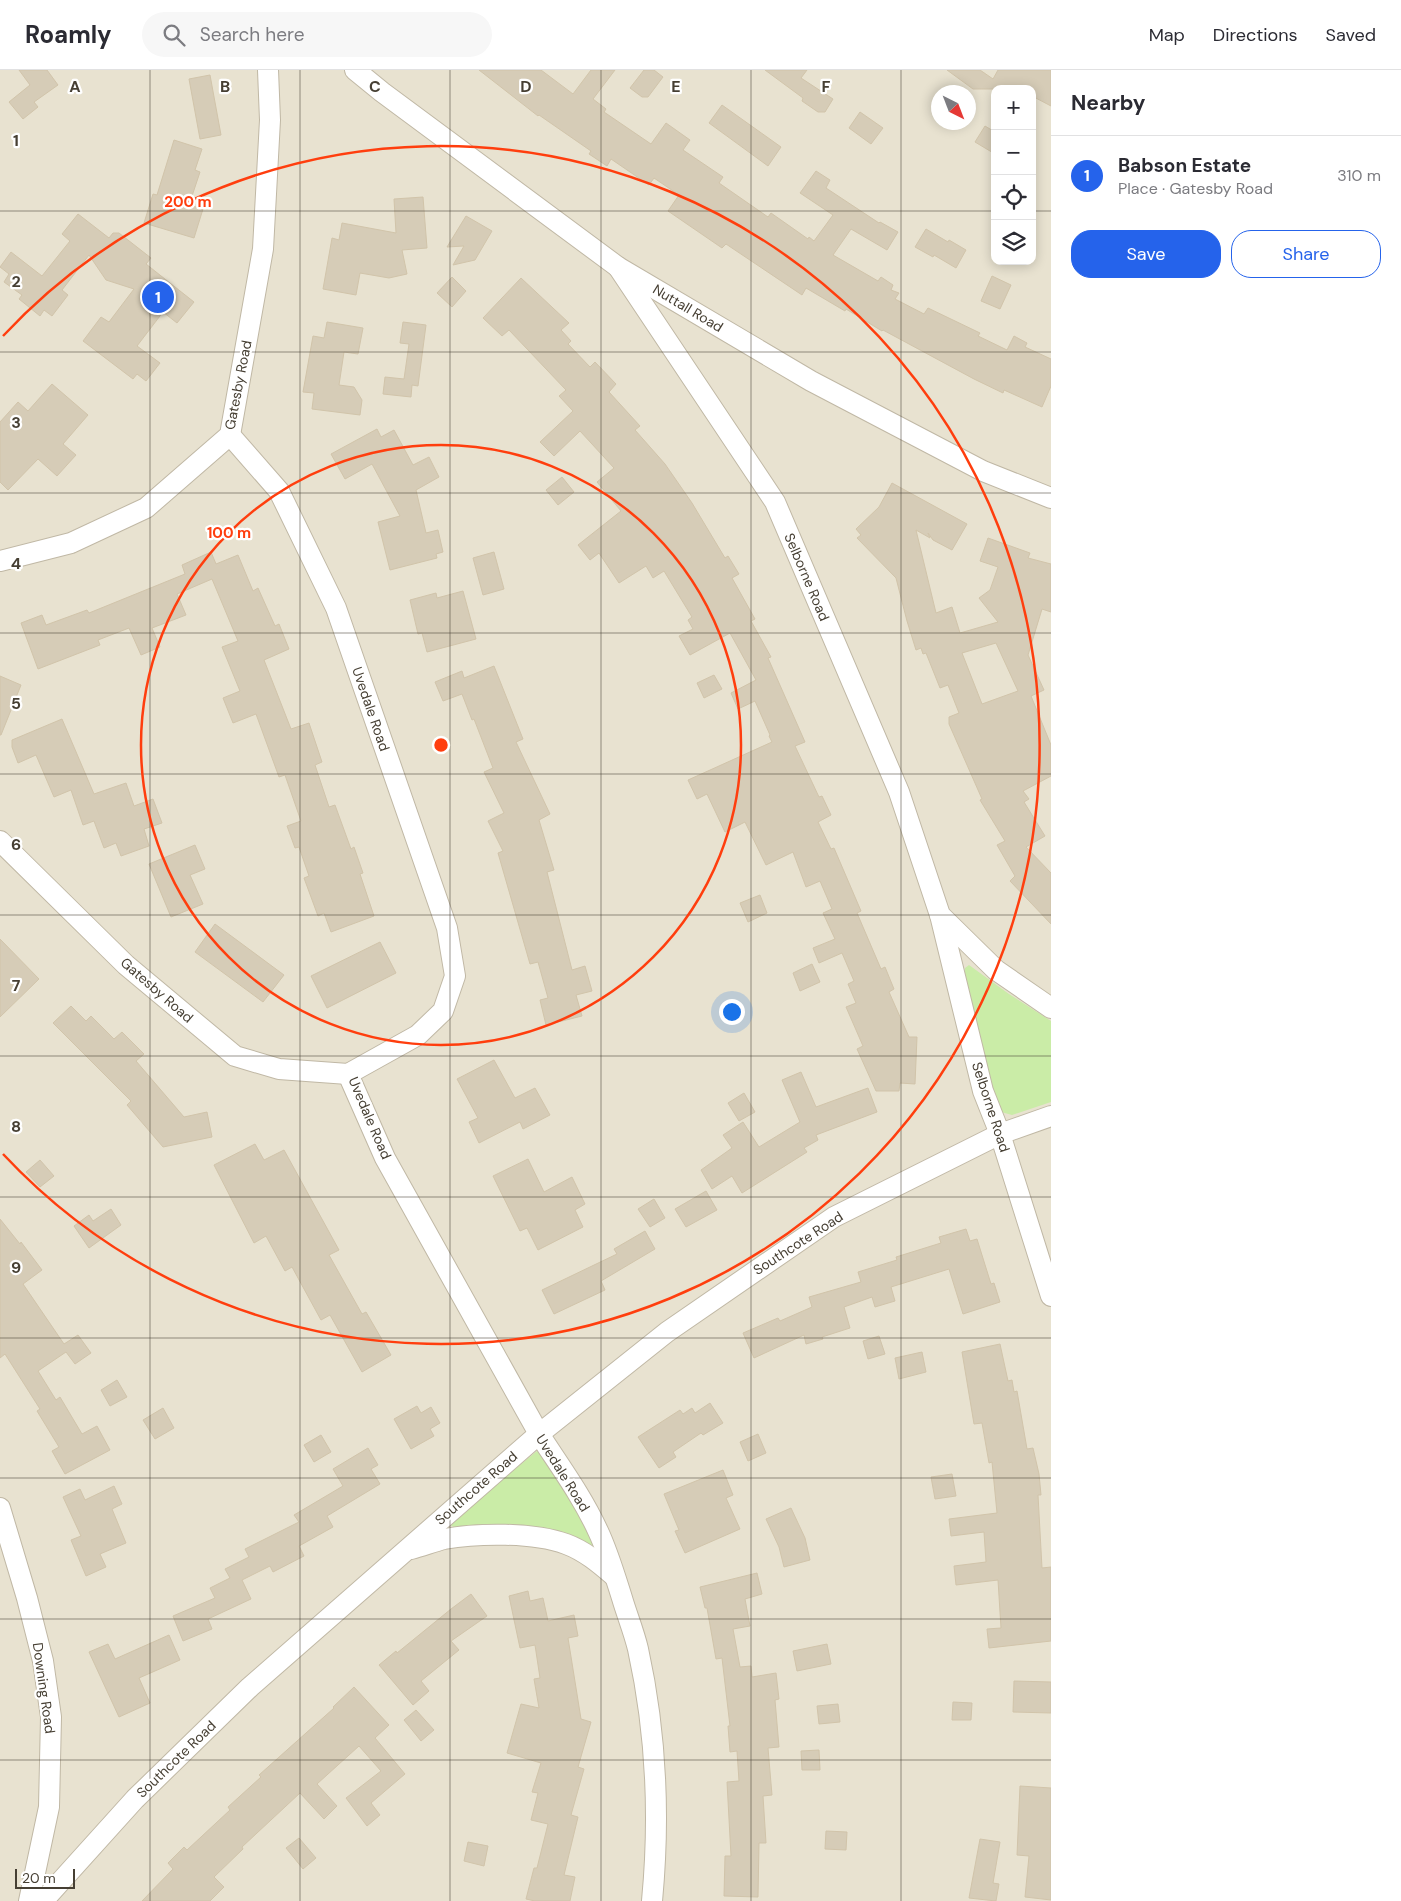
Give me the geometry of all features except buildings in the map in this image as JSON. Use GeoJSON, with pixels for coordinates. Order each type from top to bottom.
{"type":"FeatureCollection","features":[{"type":"Feature","properties":{"kind":"street","name":"Gatesby Road"},"geometry":{"type":"LineString","coordinates":[[0,562],[71,543],[146,508],[230,435],[263,250],[270,120],[268,70]]}},
{"type":"Feature","properties":{"kind":"street","name":"Nuttall Road"},"geometry":{"type":"LineString","coordinates":[[356,70],[382,92],[618,267],[811,381],[983,471],[1051,498]]}},
{"type":"Feature","properties":{"kind":"street","name":"Selborne Road"},"geometry":{"type":"LineString","coordinates":[[618,267],[775,502],[899,792],[940,915],[983,1091],[1000,1134],[1051,1296]]}},
{"type":"Feature","properties":{"kind":"street","name":"Uvedale Road"},"geometry":{"type":"LineString","coordinates":[[230,435],[278,491],[336,608],[447,928],[455,976],[443,1011],[418,1035],[348,1074],[385,1158],[539,1434],[567,1476],[594,1523],[615,1577],[637,1647],[649,1707],[655,1789],[656,1859],[652,1901]]}},
{"type":"Feature","properties":{"kind":"street","name":"Gatesby Road"},"geometry":{"type":"LineString","coordinates":[[0,841],[126,964],[235,1056],[279,1069],[348,1074]]}},
{"type":"Feature","properties":{"kind":"street","name":"Selborne Road"},"geometry":{"type":"LineString","coordinates":[[940,915],[996,970],[1051,1008]]}},
{"type":"Feature","properties":{"kind":"street","name":"Southcote Road"},"geometry":{"type":"LineString","coordinates":[[44,1901],[135,1799],[250,1686],[539,1434],[667,1332],[834,1217],[1000,1134],[1051,1116]]}},
{"type":"Feature","properties":{"kind":"street","name":"Downing Road"},"geometry":{"type":"LineString","coordinates":[[0,1508],[27,1598],[43,1661],[50,1717],[49,1807],[29,1901]]}},
{"type":"Feature","properties":{"kind":"street"},"geometry":{"type":"LineString","coordinates":[[404,1551],[444,1540],[468,1536],[541,1538],[567,1544],[593,1558],[615,1577]]}},
{"type":"Feature","properties":{"kind":"shaded area"},"geometry":{"type":"Polygon","coordinates":[[[0,70],[1051,70],[1051,1901],[0,1901],[0,70]]]}},
{"type":"Feature","properties":{"kind":"green space"},"geometry":{"type":"Polygon","coordinates":[[[969,965],[1051,1021],[1051,1102],[1012,1115],[1001,1112],[995,1102],[965,973],[965,968],[969,965]]]}},
{"type":"Feature","properties":{"kind":"green space"},"geometry":{"type":"Polygon","coordinates":[[[537,1451],[552,1468],[595,1549],[456,1528],[450,1525],[453,1520],[537,1451]]]}},
{"type":"Feature","properties":{"kind":"place","name":"Babson Estate"},"geometry":{"type":"Point","coordinates":[158,297]}}]}
